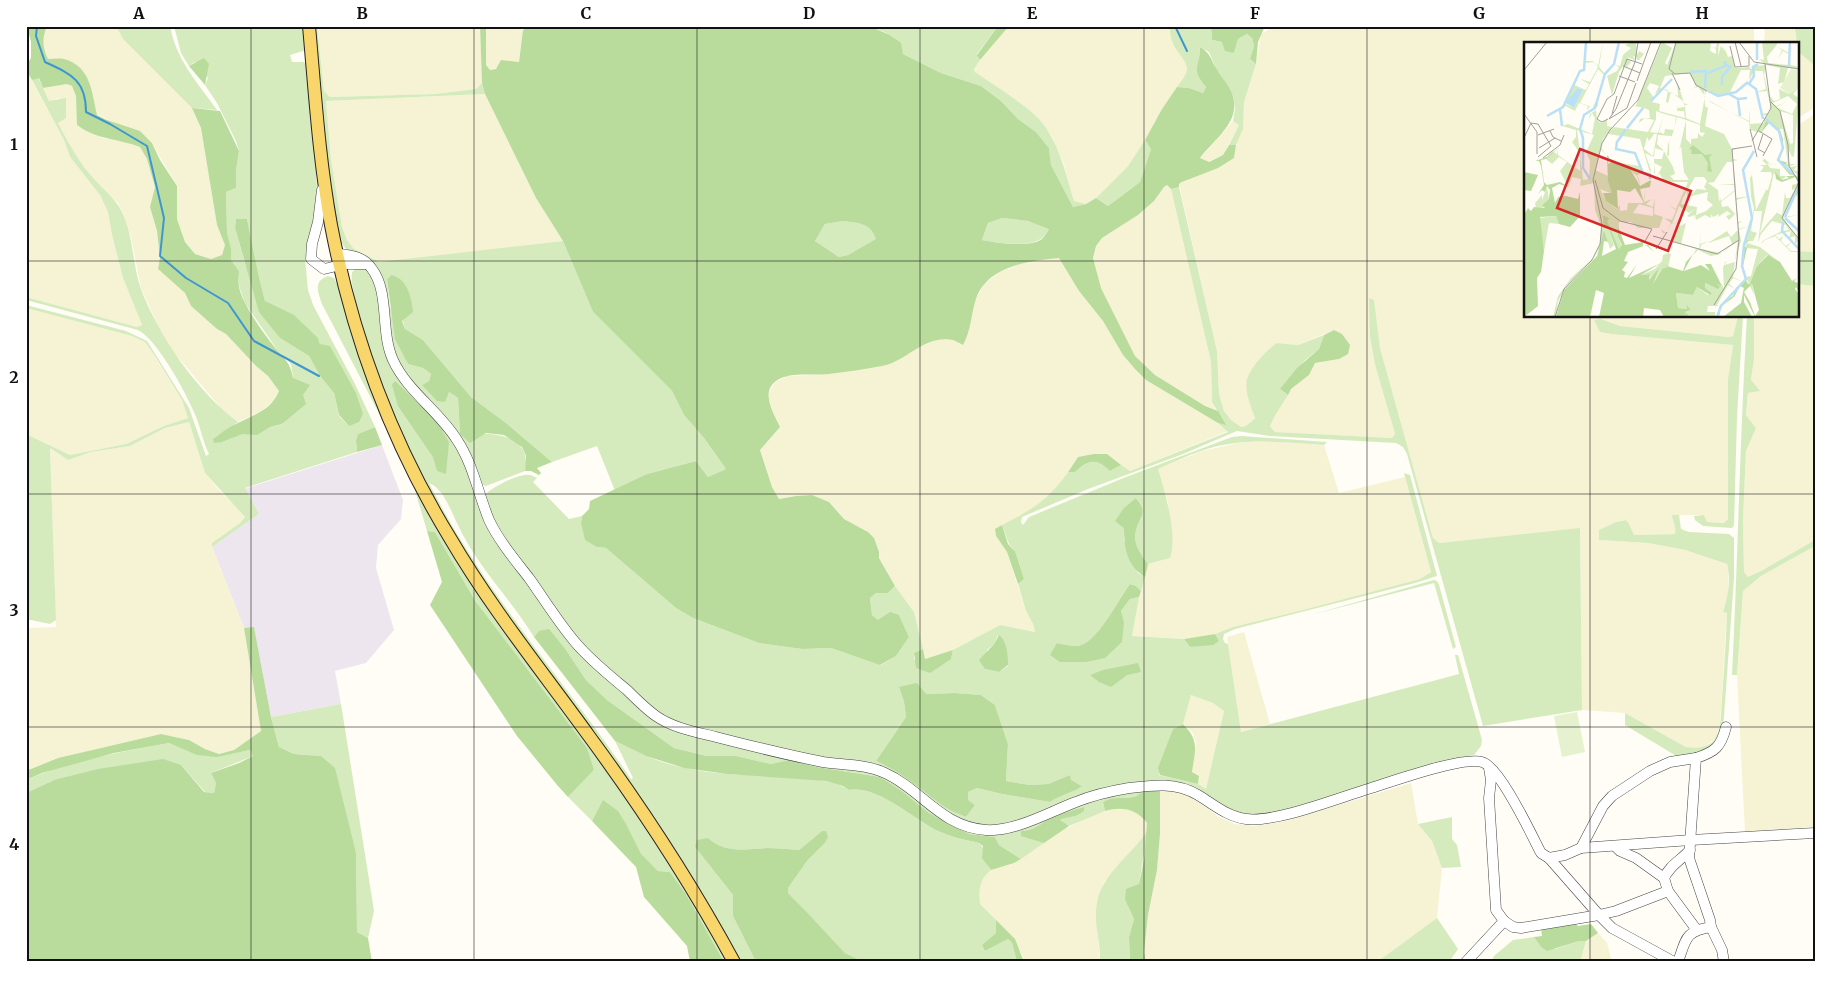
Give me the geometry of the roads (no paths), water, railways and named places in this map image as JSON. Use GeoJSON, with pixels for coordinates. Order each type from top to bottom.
{"type":"FeatureCollection","features":[{"type":"Feature","properties":{"kind":"main road"},"geometry":{"type":"LineString","coordinates":[[309,26],[324,176],[339,259],[362,344],[391,422],[417,479],[449,537],[484,592],[602,752],[659,836],[704,908],[734,962]]}},
{"type":"Feature","properties":{"kind":"street"},"geometry":{"type":"LineString","coordinates":[[324,176],[311,260],[324,269],[339,259],[360,258],[369,265],[379,282],[382,292],[386,336],[393,360],[408,382],[439,415],[458,441],[471,465],[489,520],[504,544],[574,642],[648,709],[668,723],[716,737],[805,758],[876,770],[893,777],[943,815],[965,825],[985,830],[1005,829],[1079,800],[1105,792],[1162,785],[1187,789],[1224,812],[1240,818],[1254,820],[1292,812],[1440,768],[1477,760],[1488,764],[1504,785],[1541,853],[1549,858],[1599,915],[1612,928],[1674,962]]}},
{"type":"Feature","properties":{"kind":"street"},"geometry":{"type":"LineString","coordinates":[[339,259],[369,265]]}},
{"type":"Feature","properties":{"kind":"street"},"geometry":{"type":"LineString","coordinates":[[347,294],[347,280],[355,263]]}},
{"type":"Feature","properties":{"kind":"street"},"geometry":{"type":"LineString","coordinates":[[1581,848],[1603,806],[1612,796],[1642,775],[1663,765],[1696,758],[1717,748],[1723,741],[1726,727]]}},
{"type":"Feature","properties":{"kind":"street"},"geometry":{"type":"LineString","coordinates":[[1696,758],[1689,858],[1711,926],[1722,950],[1724,962]]}},
{"type":"Feature","properties":{"kind":"street"},"geometry":{"type":"LineString","coordinates":[[1488,764],[1491,780],[1489,798],[1496,910],[1504,921],[1513,927],[1521,928],[1599,915],[1616,911],[1668,891]]}},
{"type":"Feature","properties":{"kind":"street"},"geometry":{"type":"LineString","coordinates":[[1549,858],[1566,855],[1581,848],[1690,845],[1815,833]]}},
{"type":"Feature","properties":{"kind":"street"},"geometry":{"type":"LineString","coordinates":[[1664,878],[1669,868],[1682,858],[1690,845]]}},
{"type":"Feature","properties":{"kind":"street"},"geometry":{"type":"LineString","coordinates":[[1616,847],[1620,851],[1636,858],[1664,878],[1668,891],[1696,929]]}},
{"type":"Feature","properties":{"kind":"street"},"geometry":{"type":"LineString","coordinates":[[1466,962],[1504,921]]}},
{"type":"Feature","properties":{"kind":"street"},"geometry":{"type":"LineString","coordinates":[[1678,962],[1686,940],[1696,929],[1711,926]]}},
{"type":"Feature","properties":{"kind":"waterway"},"geometry":{"type":"LineString","coordinates":[[37,26],[36,36],[45,62],[62,70],[80,85],[86,112],[147,146],[164,218],[160,256],[186,278],[228,303],[254,341],[319,376]]}},
{"type":"Feature","properties":{"kind":"waterway"},"geometry":{"type":"LineString","coordinates":[[1175,26],[1187,51]]}}]}
